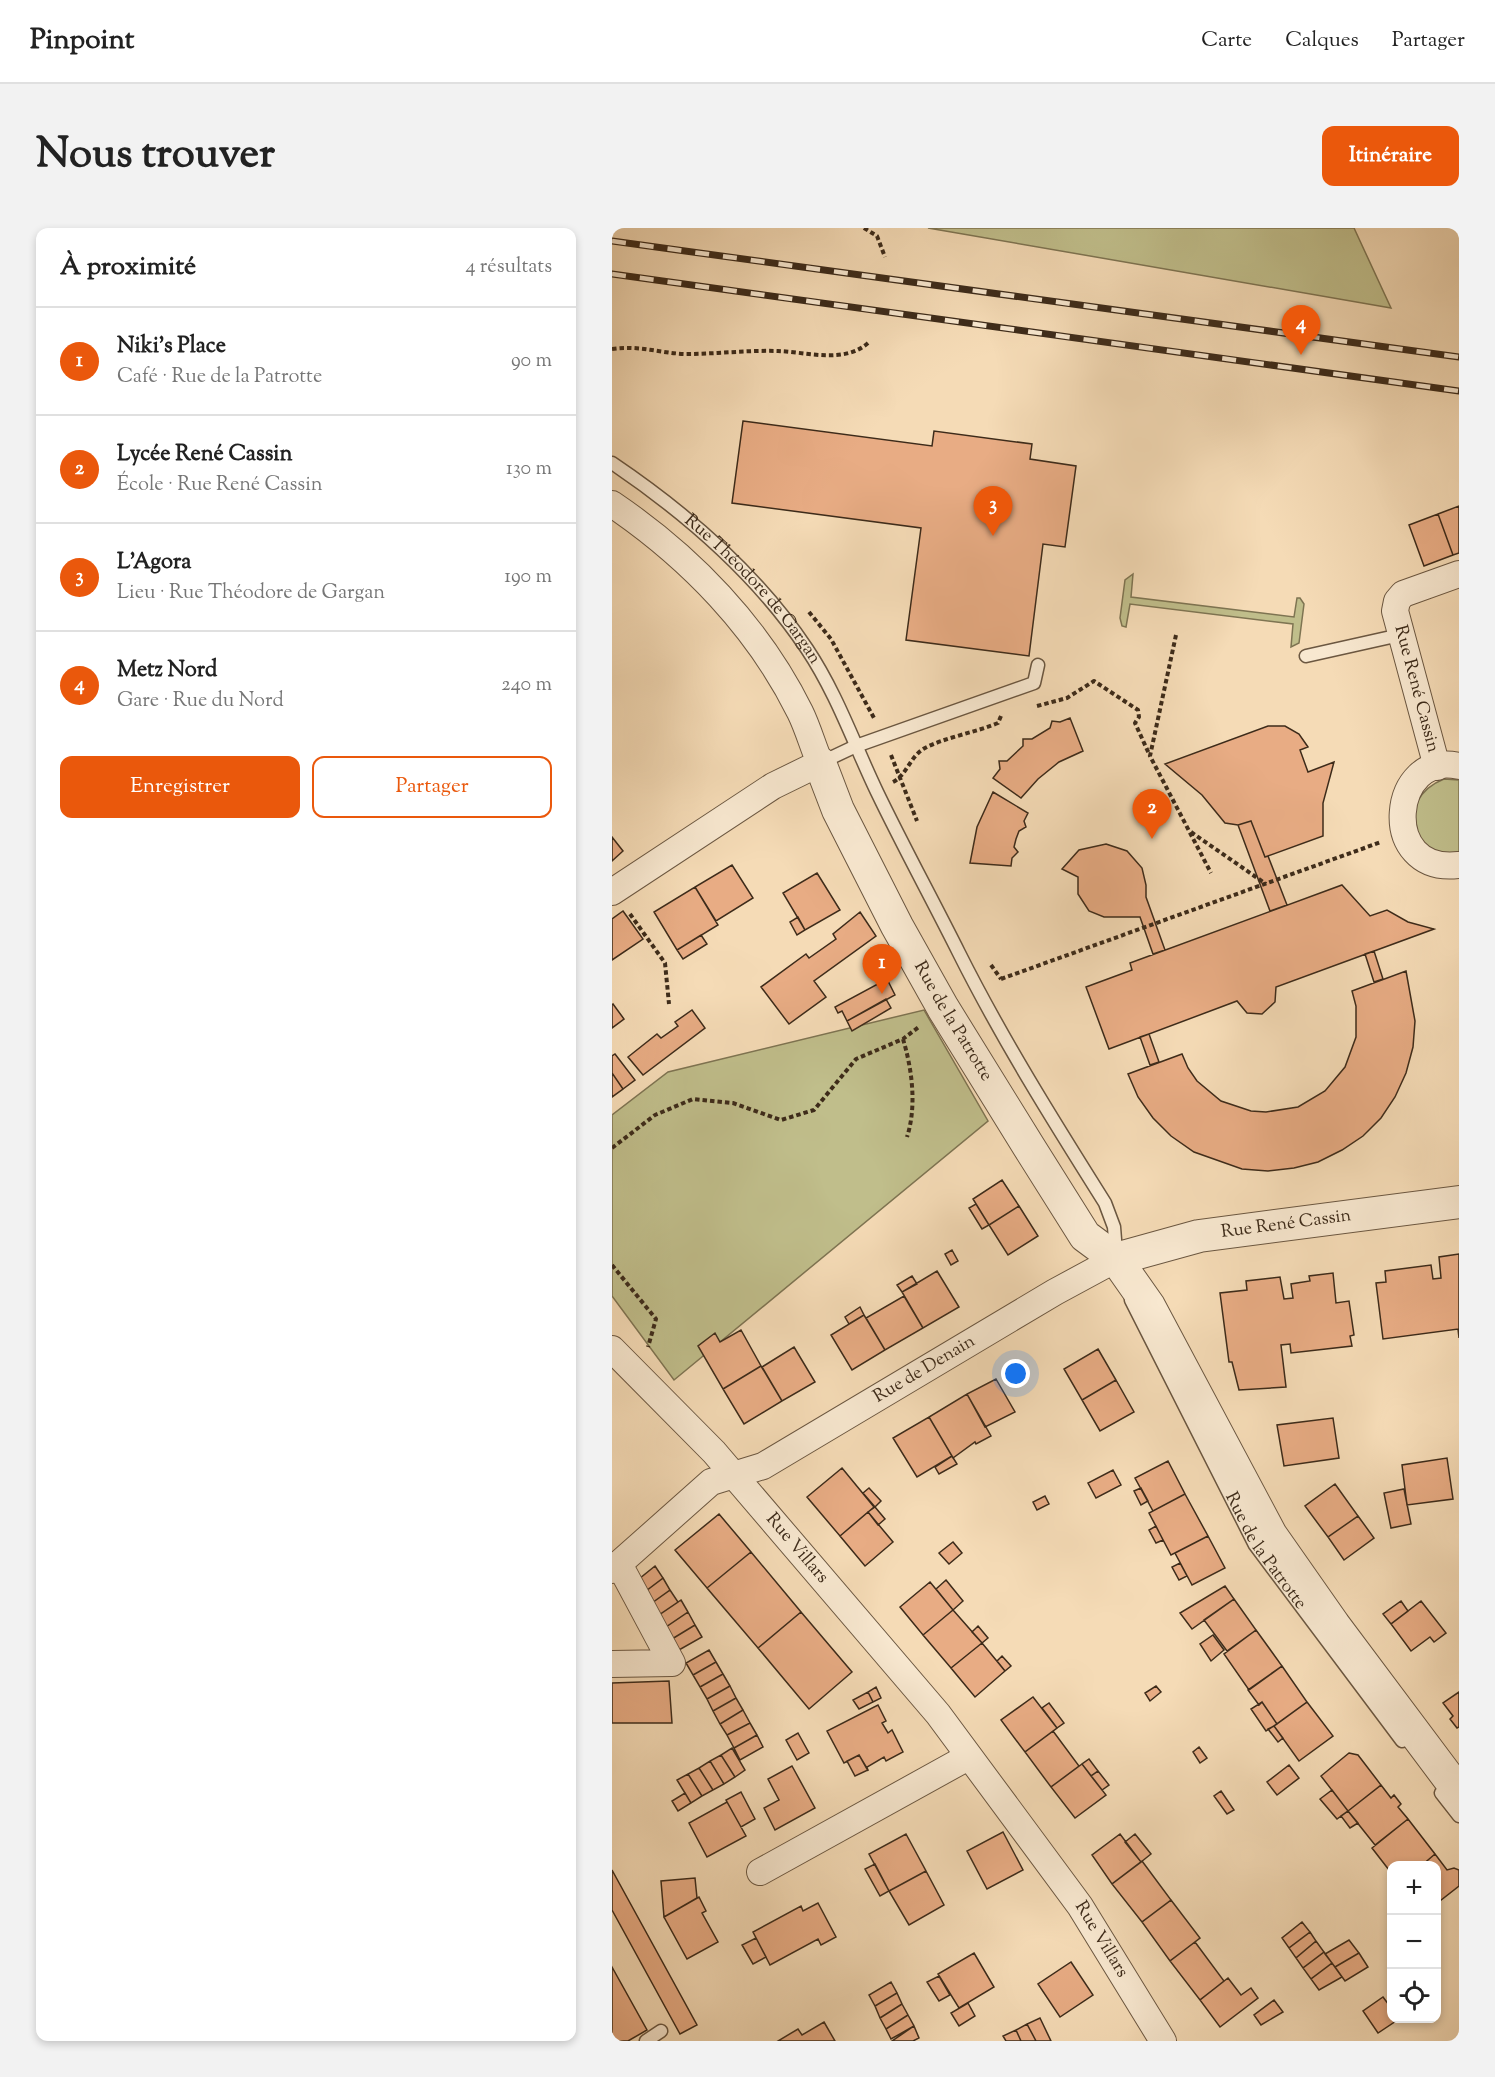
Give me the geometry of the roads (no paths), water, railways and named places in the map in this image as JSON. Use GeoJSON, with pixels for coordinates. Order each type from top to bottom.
{"type":"FeatureCollection","features":[{"type":"Feature","properties":{"kind":"street","name":"Rue Théodore de Gargan"},"geometry":{"type":"LineString","coordinates":[[612,504],[674,550],[708,583],[752,635],[801,713],[820,764]]}},
{"type":"Feature","properties":{"kind":"street"},"geometry":{"type":"LineString","coordinates":[[1398,623],[1397,601],[1403,594],[1459,574]]}},
{"type":"Feature","properties":{"kind":"street","name":"Rue René Cassin"},"geometry":{"type":"LineString","coordinates":[[1398,623],[1448,766],[1418,778],[1405,794],[1401,813],[1404,833],[1414,850],[1430,862],[1449,867],[1459,865]]}},
{"type":"Feature","properties":{"kind":"street"},"geometry":{"type":"LineString","coordinates":[[613,892],[773,786],[820,764]]}},
{"type":"Feature","properties":{"kind":"street","name":"Rue de la Patrotte"},"geometry":{"type":"LineString","coordinates":[[820,764],[845,825],[897,926],[944,1008],[1085,1236],[1116,1259],[1149,1306],[1271,1535],[1334,1625],[1459,1792]]}},
{"type":"Feature","properties":{"kind":"street","name":"Rue René Cassin"},"geometry":{"type":"LineString","coordinates":[[1116,1259],[1199,1236],[1459,1202]]}},
{"type":"Feature","properties":{"kind":"street","name":"Rue de Denain"},"geometry":{"type":"LineString","coordinates":[[616,1567],[711,1482],[763,1466],[1055,1292],[1116,1259]]}},
{"type":"Feature","properties":{"kind":"street","name":"Rue Villars"},"geometry":{"type":"LineString","coordinates":[[612,1349],[714,1452],[938,1714],[1080,1906],[1163,2041]]}},
{"type":"Feature","properties":{"kind":"street"},"geometry":{"type":"LineString","coordinates":[[612,1664],[672,1663],[616,1567]]}},
{"type":"Feature","properties":{"kind":"street"},"geometry":{"type":"LineString","coordinates":[[760,1872],[968,1757]]}},
{"type":"Feature","properties":{"kind":"lane","name":"Rue Théodore de Gargan"},"geometry":{"type":"LineString","coordinates":[[612,463],[658,494],[701,531],[768,598],[807,650],[834,695],[856,746]]}},
{"type":"Feature","properties":{"kind":"lane"},"geometry":{"type":"LineString","coordinates":[[1306,657],[1398,623]]}},
{"type":"Feature","properties":{"kind":"lane"},"geometry":{"type":"LineString","coordinates":[[820,764],[856,746],[1034,683],[1038,665]]}},
{"type":"Feature","properties":{"kind":"lane","name":"Rue de la Patrotte"},"geometry":{"type":"LineString","coordinates":[[856,746],[978,991],[1105,1203],[1114,1227],[1116,1259],[1135,1313],[1255,1545],[1410,1752]]}},
{"type":"Feature","properties":{"kind":"lane"},"geometry":{"type":"LineString","coordinates":[[1431,1780],[1459,1816]]}},
{"type":"Feature","properties":{"kind":"lane"},"geometry":{"type":"LineString","coordinates":[[646,2041],[662,2031]]}},
{"type":"Feature","properties":{"kind":"railway"},"geometry":{"type":"LineString","coordinates":[[612,241],[1459,357]]}},
{"type":"Feature","properties":{"kind":"railway"},"geometry":{"type":"LineString","coordinates":[[612,274],[1459,391]]}},
{"type":"Feature","properties":{"kind":"place","name":"Metz Nord"},"geometry":{"type":"Point","coordinates":[1301,355]}},
{"type":"Feature","properties":{"kind":"place","name":"L'Agora"},"geometry":{"type":"Point","coordinates":[993,536]}},
{"type":"Feature","properties":{"kind":"place","name":"Lycée René Cassin"},"geometry":{"type":"Point","coordinates":[1152,839]}},
{"type":"Feature","properties":{"kind":"place","name":"Niki's Place"},"geometry":{"type":"Point","coordinates":[882,994]}}]}
